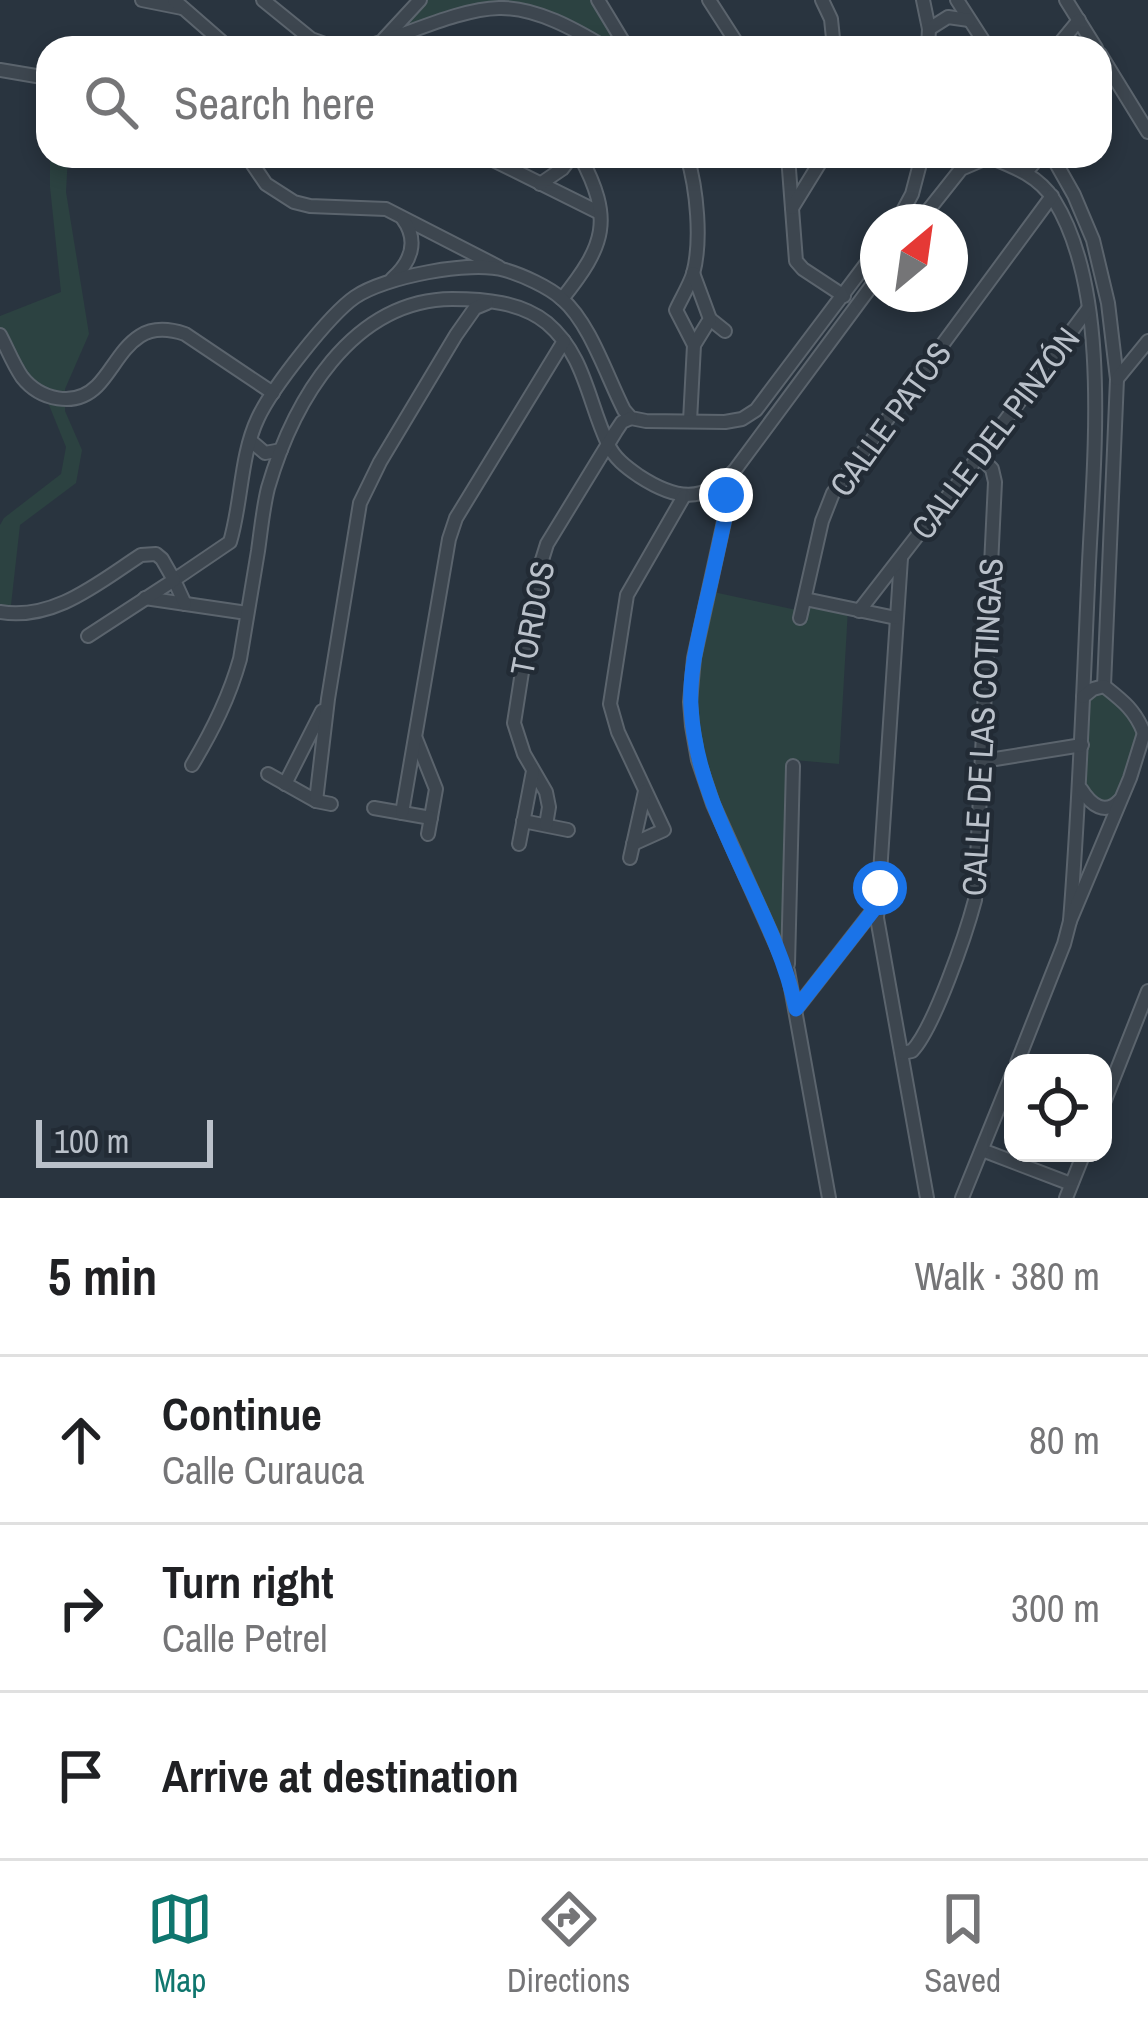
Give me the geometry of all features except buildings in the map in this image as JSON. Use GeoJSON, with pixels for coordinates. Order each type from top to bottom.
{"type":"FeatureCollection","features":[{"type":"Feature","properties":{"kind":"street"},"geometry":{"type":"LineString","coordinates":[[142,0],[179,4],[216,36]]}},
{"type":"Feature","properties":{"kind":"street"},"geometry":{"type":"LineString","coordinates":[[263,0],[307,36]]}},
{"type":"Feature","properties":{"kind":"street"},"geometry":{"type":"LineString","coordinates":[[387,36],[419,0]]}},
{"type":"Feature","properties":{"kind":"street"},"geometry":{"type":"LineString","coordinates":[[598,0],[620,36]]}},
{"type":"Feature","properties":{"kind":"street"},"geometry":{"type":"LineString","coordinates":[[709,0],[732,36]]}},
{"type":"Feature","properties":{"kind":"street"},"geometry":{"type":"LineString","coordinates":[[822,0],[832,36]]}},
{"type":"Feature","properties":{"kind":"street"},"geometry":{"type":"LineString","coordinates":[[923,0],[929,36]]}},
{"type":"Feature","properties":{"kind":"street"},"geometry":{"type":"LineString","coordinates":[[957,0],[980,36]]}},
{"type":"Feature","properties":{"kind":"street"},"geometry":{"type":"LineString","coordinates":[[1066,0],[1089,36]]}},
{"type":"Feature","properties":{"kind":"street"},"geometry":{"type":"LineString","coordinates":[[400,36],[498,8],[547,19],[582,36]]}},
{"type":"Feature","properties":{"kind":"street"},"geometry":{"type":"LineString","coordinates":[[929,29],[948,17],[970,20]]}},
{"type":"Feature","properties":{"kind":"street"},"geometry":{"type":"LineString","coordinates":[[1066,36],[1079,20]]}},
{"type":"Feature","properties":{"kind":"street"},"geometry":{"type":"LineString","coordinates":[[0,70],[36,77]]}},
{"type":"Feature","properties":{"kind":"street"},"geometry":{"type":"LineString","coordinates":[[1112,74],[1148,132]]}},
{"type":"Feature","properties":{"kind":"street"},"geometry":{"type":"LineString","coordinates":[[255,168],[266,184],[294,202],[386,208],[562,299],[576,316],[624,410],[631,418],[646,421],[724,422],[756,410],[860,273]]}},
{"type":"Feature","properties":{"kind":"street"},"geometry":{"type":"LineString","coordinates":[[509,168],[600,214]]}},
{"type":"Feature","properties":{"kind":"street"},"geometry":{"type":"LineString","coordinates":[[540,184],[563,168]]}},
{"type":"Feature","properties":{"kind":"street"},"geometry":{"type":"LineString","coordinates":[[562,299],[595,254],[602,230],[594,187],[583,168]]}},
{"type":"Feature","properties":{"kind":"street"},"geometry":{"type":"LineString","coordinates":[[690,168],[697,214],[693,273],[706,325],[694,346],[690,421]]}},
{"type":"Feature","properties":{"kind":"street"},"geometry":{"type":"LineString","coordinates":[[789,168],[796,261],[844,296]]}},
{"type":"Feature","properties":{"kind":"street"},"geometry":{"type":"LineString","coordinates":[[791,209],[817,168]]}},
{"type":"Feature","properties":{"kind":"street"},"geometry":{"type":"LineString","coordinates":[[907,204],[919,168]]}},
{"type":"Feature","properties":{"kind":"street"},"geometry":{"type":"LineString","coordinates":[[934,204],[964,168]]}},
{"type":"Feature","properties":{"kind":"street"},"geometry":{"type":"LineString","coordinates":[[1016,168],[1052,196],[1068,228],[1081,268],[1096,383],[1070,921]]}},
{"type":"Feature","properties":{"kind":"street"},"geometry":{"type":"LineString","coordinates":[[1026,172],[1030,168]]}},
{"type":"Feature","properties":{"kind":"street"},"geometry":{"type":"LineString","coordinates":[[1059,168],[1093,240],[1108,303],[1117,379],[1104,686]]}},
{"type":"Feature","properties":{"kind":"street","name":"CALLE PATOS"},"geometry":{"type":"LineString","coordinates":[[800,618],[822,521],[833,494],[1052,196]]}},
{"type":"Feature","properties":{"kind":"street"},"geometry":{"type":"LineString","coordinates":[[392,280],[404,269],[412,244],[410,230],[399,214]]}},
{"type":"Feature","properties":{"kind":"street"},"geometry":{"type":"LineString","coordinates":[[230,542],[259,416],[340,310],[355,297],[392,280],[480,267],[506,270]]}},
{"type":"Feature","properties":{"kind":"street"},"geometry":{"type":"LineString","coordinates":[[693,273],[676,310],[694,346]]}},
{"type":"Feature","properties":{"kind":"street"},"geometry":{"type":"LineString","coordinates":[[518,307],[525,279]]}},
{"type":"Feature","properties":{"kind":"street"},"geometry":{"type":"LineString","coordinates":[[192,765],[233,685],[267,493],[281,450],[315,386],[346,344],[375,321],[414,304],[441,299],[518,307],[547,323],[585,375],[608,446],[639,476],[684,496],[720,486],[860,301]]}},
{"type":"Feature","properties":{"kind":"street"},"geometry":{"type":"LineString","coordinates":[[441,299],[454,310],[456,335]]}},
{"type":"Feature","properties":{"kind":"street"},"geometry":{"type":"LineString","coordinates":[[316,801],[360,503],[456,335],[475,308],[494,302]]}},
{"type":"Feature","properties":{"kind":"street","name":"CALLE DEL PINZÓN"},"geometry":{"type":"LineString","coordinates":[[859,611],[1088,309]]}},
{"type":"Feature","properties":{"kind":"street"},"geometry":{"type":"LineString","coordinates":[[706,325],[725,331]]}},
{"type":"Feature","properties":{"kind":"street"},"geometry":{"type":"LineString","coordinates":[[0,334],[22,377],[34,389],[64,400],[80,398],[95,388],[132,343],[158,329],[185,334],[273,393]]}},
{"type":"Feature","properties":{"kind":"street"},"geometry":{"type":"LineString","coordinates":[[402,813],[449,538],[456,518],[564,341]]}},
{"type":"Feature","properties":{"kind":"street"},"geometry":{"type":"LineString","coordinates":[[1117,379],[1148,341]]}},
{"type":"Feature","properties":{"kind":"street","name":"TORDOS"},"geometry":{"type":"LineString","coordinates":[[546,825],[550,806],[546,792],[514,723],[540,560],[622,422],[631,418]]}},
{"type":"Feature","properties":{"kind":"street"},"geometry":{"type":"LineString","coordinates":[[251,441],[265,453],[281,450]]}},
{"type":"Feature","properties":{"kind":"street","name":"CALLE DE LAS COTINGAS"},"geometry":{"type":"LineString","coordinates":[[902,1054],[912,1051],[925,1033],[970,916],[976,885],[995,482],[992,469],[980,457]]}},
{"type":"Feature","properties":{"kind":"street"},"geometry":{"type":"LineString","coordinates":[[720,486],[727,508],[694,658],[692,727],[713,804],[788,971]]}},
{"type":"Feature","properties":{"kind":"street"},"geometry":{"type":"LineString","coordinates":[[645,790],[631,851],[664,830],[610,704],[627,595],[684,496]]}},
{"type":"Feature","properties":{"kind":"street"},"geometry":{"type":"LineString","coordinates":[[88,636],[230,542],[245,542],[257,555]]}},
{"type":"Feature","properties":{"kind":"street"},"geometry":{"type":"LineString","coordinates":[[0,612],[38,613],[60,606],[149,553],[162,559],[185,604]]}},
{"type":"Feature","properties":{"kind":"street","name":"CALLE DEL PINZÓN"},"geometry":{"type":"LineString","coordinates":[[901,558],[878,928],[927,1198]]}},
{"type":"Feature","properties":{"kind":"street"},"geometry":{"type":"LineString","coordinates":[[145,598],[248,614]]}},
{"type":"Feature","properties":{"kind":"street"},"geometry":{"type":"LineString","coordinates":[[805,599],[896,619]]}},
{"type":"Feature","properties":{"kind":"street"},"geometry":{"type":"LineString","coordinates":[[1084,697],[1104,686]]}},
{"type":"Feature","properties":{"kind":"street"},"geometry":{"type":"LineString","coordinates":[[1020,1054],[1146,733],[1142,713],[1104,686]]}},
{"type":"Feature","properties":{"kind":"street"},"geometry":{"type":"LineString","coordinates":[[285,784],[328,700]]}},
{"type":"Feature","properties":{"kind":"street"},"geometry":{"type":"LineString","coordinates":[[416,738],[436,789],[428,834]]}},
{"type":"Feature","properties":{"kind":"street"},"geometry":{"type":"LineString","coordinates":[[983,761],[1082,745]]}},
{"type":"Feature","properties":{"kind":"street"},"geometry":{"type":"LineString","coordinates":[[793,766],[788,971],[829,1198]]}},
{"type":"Feature","properties":{"kind":"street","name":"TORDOS"},"geometry":{"type":"LineString","coordinates":[[519,844],[533,770]]}},
{"type":"Feature","properties":{"kind":"street"},"geometry":{"type":"LineString","coordinates":[[268,774],[316,801],[331,804]]}},
{"type":"Feature","properties":{"kind":"street"},"geometry":{"type":"LineString","coordinates":[[1080,788],[1090,802],[1106,809],[1120,800]]}},
{"type":"Feature","properties":{"kind":"street"},"geometry":{"type":"LineString","coordinates":[[374,808],[430,818]]}},
{"type":"Feature","properties":{"kind":"street"},"geometry":{"type":"LineString","coordinates":[[524,820],[568,830]]}},
{"type":"Feature","properties":{"kind":"street"},"geometry":{"type":"LineString","coordinates":[[796,1009],[879,903]]}},
{"type":"Feature","properties":{"kind":"street"},"geometry":{"type":"LineString","coordinates":[[1112,1082],[1148,991]]}},
{"type":"Feature","properties":{"kind":"street"},"geometry":{"type":"LineString","coordinates":[[962,1198],[1004,1095]]}},
{"type":"Feature","properties":{"kind":"street"},"geometry":{"type":"LineString","coordinates":[[982,1150],[1069,1191],[1080,1162]]}},
{"type":"Feature","properties":{"kind":"green space"},"geometry":{"type":"Polygon","coordinates":[[[420,0],[598,0],[620,36],[584,36],[498,8],[402,36],[387,36],[420,0]]]}},
{"type":"Feature","properties":{"kind":"green space"},"geometry":{"type":"Polygon","coordinates":[[[50,168],[67,168],[66,192],[89,334],[65,389],[65,411],[82,450],[76,483],[20,525],[10,614],[0,612],[0,525],[61,474],[66,447],[49,397],[35,389],[0,335],[0,316],[61,292],[50,168]]]}},
{"type":"Feature","properties":{"kind":"green space"},"geometry":{"type":"Polygon","coordinates":[[[709,591],[801,611],[805,599],[848,609],[839,764],[794,760],[788,971],[713,804],[690,702],[709,591]]]}},
{"type":"Feature","properties":{"kind":"green space"},"geometry":{"type":"Polygon","coordinates":[[[1104,686],[1144,733],[1130,778],[1106,809],[1080,788],[1083,697],[1104,686]]]}},
{"type":"Feature","properties":{"kind":"route"},"geometry":{"type":"LineString","coordinates":[[726,495],[694,658],[692,727],[713,804],[788,971],[796,1009],[879,903],[880,888]]}}]}
